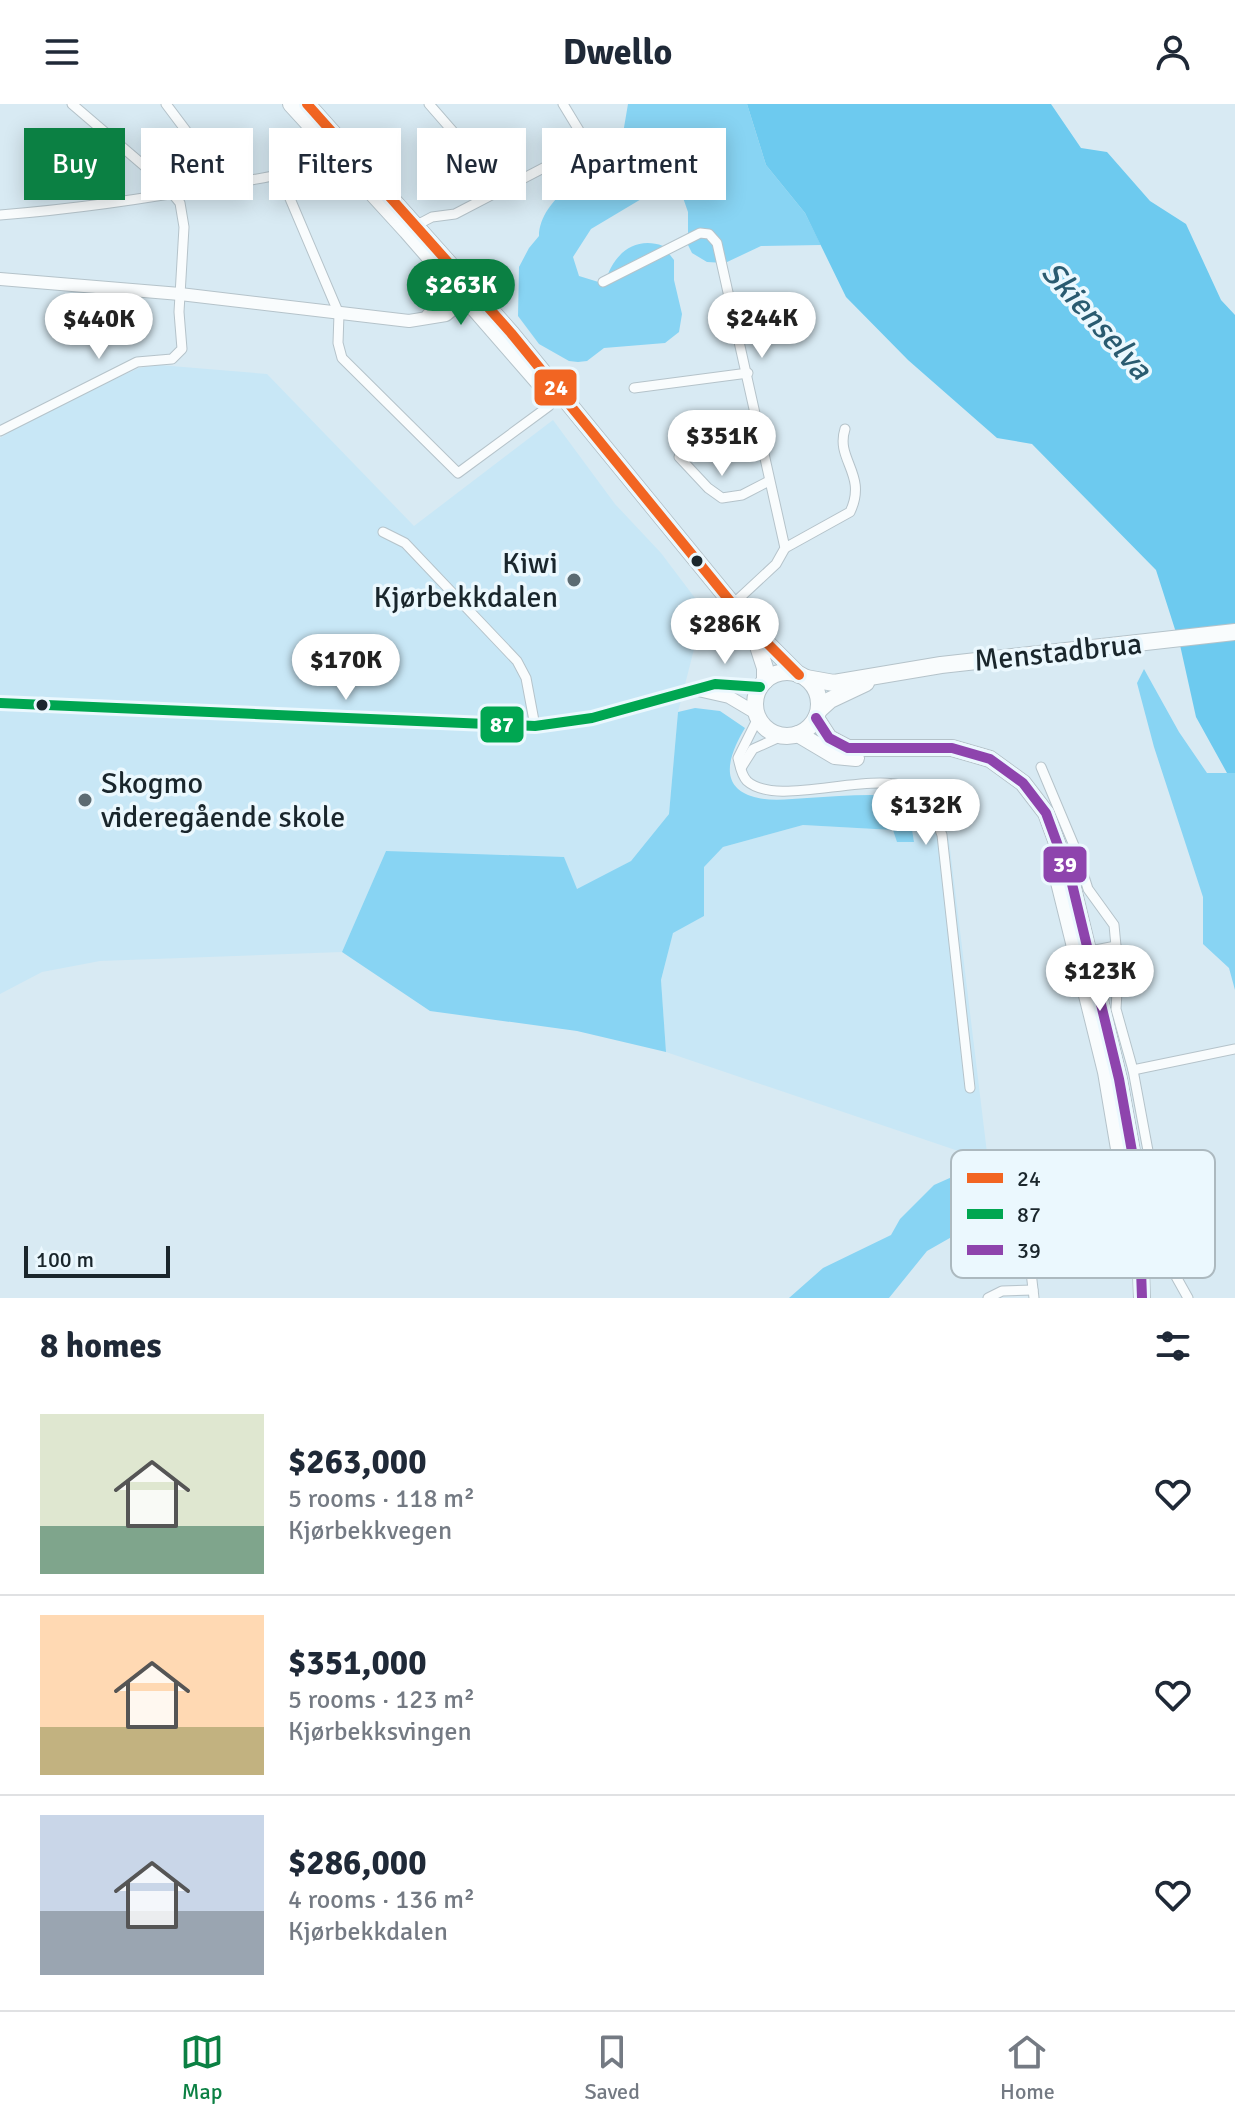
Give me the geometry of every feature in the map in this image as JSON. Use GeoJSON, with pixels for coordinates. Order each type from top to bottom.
{"type":"FeatureCollection","features":[{"type":"Feature","properties":{"kind":"main road"},"geometry":{"type":"LineString","coordinates":[[291,104],[412,228]]}},
{"type":"Feature","properties":{"kind":"main road"},"geometry":{"type":"LineString","coordinates":[[307,104],[557,404],[613,459],[752,628],[802,676],[818,696],[818,714],[829,738],[848,748],[952,748],[977,754],[1012,773],[1046,813],[1059,843],[1084,952],[1114,1052],[1132,1150]]}},
{"type":"Feature","properties":{"kind":"main road"},"geometry":{"type":"LineString","coordinates":[[752,628],[762,655],[762,684],[755,699],[757,715],[768,730],[790,735],[847,758],[885,756],[909,750]]}},
{"type":"Feature","properties":{"kind":"main road","name":"Menstadbrua"},"geometry":{"type":"LineString","coordinates":[[802,676],[834,683],[907,670],[1235,632]]}},
{"type":"Feature","properties":{"kind":"main road"},"geometry":{"type":"LineString","coordinates":[[762,684],[785,672],[802,676]]}},
{"type":"Feature","properties":{"kind":"main road","name":"Menstadbrua"},"geometry":{"type":"LineString","coordinates":[[818,714],[830,700],[882,676]]}},
{"type":"Feature","properties":{"kind":"main road"},"geometry":{"type":"LineString","coordinates":[[790,735],[818,714]]}},
{"type":"Feature","properties":{"kind":"street"},"geometry":{"type":"LineString","coordinates":[[72,104],[141,165]]}},
{"type":"Feature","properties":{"kind":"street"},"geometry":{"type":"LineString","coordinates":[[166,104],[184,128]]}},
{"type":"Feature","properties":{"kind":"street"},"geometry":{"type":"LineString","coordinates":[[429,104],[450,128]]}},
{"type":"Feature","properties":{"kind":"street"},"geometry":{"type":"LineString","coordinates":[[526,177],[583,145],[583,137],[563,104]]}},
{"type":"Feature","properties":{"kind":"street"},"geometry":{"type":"LineString","coordinates":[[0,215],[97,207],[141,200]]}},
{"type":"Feature","properties":{"kind":"street"},"geometry":{"type":"LineString","coordinates":[[0,431],[137,362],[165,361],[179,355],[184,227],[178,200]]}},
{"type":"Feature","properties":{"kind":"street"},"geometry":{"type":"LineString","coordinates":[[291,200],[339,314],[338,343],[342,358],[458,473],[549,406]]}},
{"type":"Feature","properties":{"kind":"street"},"geometry":{"type":"LineString","coordinates":[[412,228],[432,217],[455,214],[484,200]]}},
{"type":"Feature","properties":{"kind":"street"},"geometry":{"type":"LineString","coordinates":[[603,282],[691,237],[709,234],[717,243],[785,548]]}},
{"type":"Feature","properties":{"kind":"street"},"geometry":{"type":"LineString","coordinates":[[0,279],[180,294],[339,314],[418,320],[467,294]]}},
{"type":"Feature","properties":{"kind":"street"},"geometry":{"type":"LineString","coordinates":[[634,388],[748,373]]}},
{"type":"Feature","properties":{"kind":"street"},"geometry":{"type":"LineString","coordinates":[[733,604],[776,564],[785,548],[850,512],[858,489],[843,446],[845,429]]}},
{"type":"Feature","properties":{"kind":"street"},"geometry":{"type":"LineString","coordinates":[[679,457],[722,498],[742,495],[769,481]]}},
{"type":"Feature","properties":{"kind":"street"},"geometry":{"type":"LineString","coordinates":[[383,532],[405,543],[517,661],[526,678],[535,726]]}},
{"type":"Feature","properties":{"kind":"street"},"geometry":{"type":"LineString","coordinates":[[0,703],[535,726],[592,718],[715,684],[762,684]]}},
{"type":"Feature","properties":{"kind":"street"},"geometry":{"type":"LineString","coordinates":[[691,689],[729,697],[757,715],[738,758],[748,782],[762,789],[891,784],[917,791],[931,807],[942,835],[970,1088]]}},
{"type":"Feature","properties":{"kind":"street"},"geometry":{"type":"LineString","coordinates":[[741,768],[753,749],[790,735]]}},
{"type":"Feature","properties":{"kind":"street"},"geometry":{"type":"LineString","coordinates":[[1041,767],[1064,820],[1088,889],[1114,925],[1116,946],[1125,972],[1117,992],[1116,1009],[1133,1070],[1147,1150]]}},
{"type":"Feature","properties":{"kind":"street"},"geometry":{"type":"LineString","coordinates":[[1084,952],[1116,946]]}},
{"type":"Feature","properties":{"kind":"street"},"geometry":{"type":"LineString","coordinates":[[1133,1070],[1235,1049]]}},
{"type":"Feature","properties":{"kind":"street"},"geometry":{"type":"LineString","coordinates":[[1176,1278],[1188,1298]]}},
{"type":"Feature","properties":{"kind":"street"},"geometry":{"type":"LineString","coordinates":[[988,1298],[1002,1291],[1033,1294]]}},
{"type":"Feature","properties":{"kind":"shaded area"},"geometry":{"type":"Polygon","coordinates":[[[628,104],[747,104],[766,165],[805,213],[821,245],[761,246],[725,263],[707,262],[692,253],[688,245],[688,212],[684,200],[726,200],[726,128],[624,128],[628,104]]]}},
{"type":"Feature","properties":{"kind":"shaded area"},"geometry":{"type":"Polygon","coordinates":[[[556,200],[640,200],[591,229],[573,257],[579,276],[605,284],[612,265],[625,251],[642,244],[663,246],[674,260],[674,280],[682,314],[679,332],[665,343],[604,348],[587,361],[578,362],[569,361],[539,344],[518,316],[519,267],[539,236],[548,209],[556,200]]]}},
{"type":"Feature","properties":{"kind":"shaded area"},"geometry":{"type":"Polygon","coordinates":[[[159,365],[267,374],[414,526],[553,420],[615,504],[661,553],[704,610],[678,712],[669,814],[631,861],[577,890],[386,851],[342,952],[100,961],[42,972],[0,994],[0,438],[44,411],[139,368],[159,365]]]}},
{"type":"Feature","properties":{"kind":"shaded area"},"geometry":{"type":"Polygon","coordinates":[[[1144,669],[1179,732],[1207,773],[1235,773],[1235,990],[1229,968],[1203,944],[1203,897],[1154,747],[1137,683],[1144,669]]]}},
{"type":"Feature","properties":{"kind":"shaded area"},"geometry":{"type":"Polygon","coordinates":[[[695,708],[720,711],[745,728],[730,766],[733,783],[740,791],[771,800],[857,795],[907,797],[914,842],[897,842],[893,830],[803,825],[723,847],[704,867],[704,916],[673,933],[661,980],[666,1052],[577,1031],[430,1011],[342,952],[386,851],[564,857],[577,889],[631,861],[669,814],[678,712],[695,708]]]}},
{"type":"Feature","properties":{"kind":"shaded area"},"geometry":{"type":"Polygon","coordinates":[[[907,797],[937,808],[949,840],[987,1150],[956,1150],[666,1052],[661,980],[673,932],[704,916],[703,867],[723,847],[803,825],[893,830],[914,842],[907,797]]]}},
{"type":"Feature","properties":{"kind":"shaded area"},"geometry":{"type":"Polygon","coordinates":[[[951,1177],[951,1237],[927,1251],[889,1298],[789,1298],[823,1268],[891,1235],[900,1219],[934,1185],[951,1177]]]}},
{"type":"Feature","properties":{"kind":"water","name":"Skienselva"},"geometry":{"type":"Polygon","coordinates":[[[747,104],[1051,104],[1081,148],[1107,152],[1150,201],[1186,224],[1221,300],[1235,315],[1235,773],[1227,773],[1196,717],[1180,645],[1156,570],[1032,444],[997,438],[908,360],[846,297],[805,213],[766,165],[747,104]]]}},
{"type":"Feature","properties":{"kind":"transit line","name":"24"},"geometry":{"type":"LineString","coordinates":[[307,104],[511,333],[752,628],[799,675]]}},
{"type":"Feature","properties":{"kind":"transit line","name":"87"},"geometry":{"type":"LineString","coordinates":[[0,703],[535,726],[592,718],[715,684],[760,687]]}},
{"type":"Feature","properties":{"kind":"transit line","name":"39"},"geometry":{"type":"LineString","coordinates":[[816,718],[829,738],[848,748],[952,748],[990,759],[1023,783],[1046,813],[1072,884],[1119,1079],[1132,1150]]}},
{"type":"Feature","properties":{"kind":"transit line","name":"39"},"geometry":{"type":"LineString","coordinates":[[1141,1278],[1142,1298]]}},
{"type":"Feature","properties":{"kind":"place","name":"Kiwi Kjørbekkdalen"},"geometry":{"type":"Point","coordinates":[574,580]}},
{"type":"Feature","properties":{"kind":"place","name":"Skogmo videregående skole"},"geometry":{"type":"Point","coordinates":[85,800]}}]}
